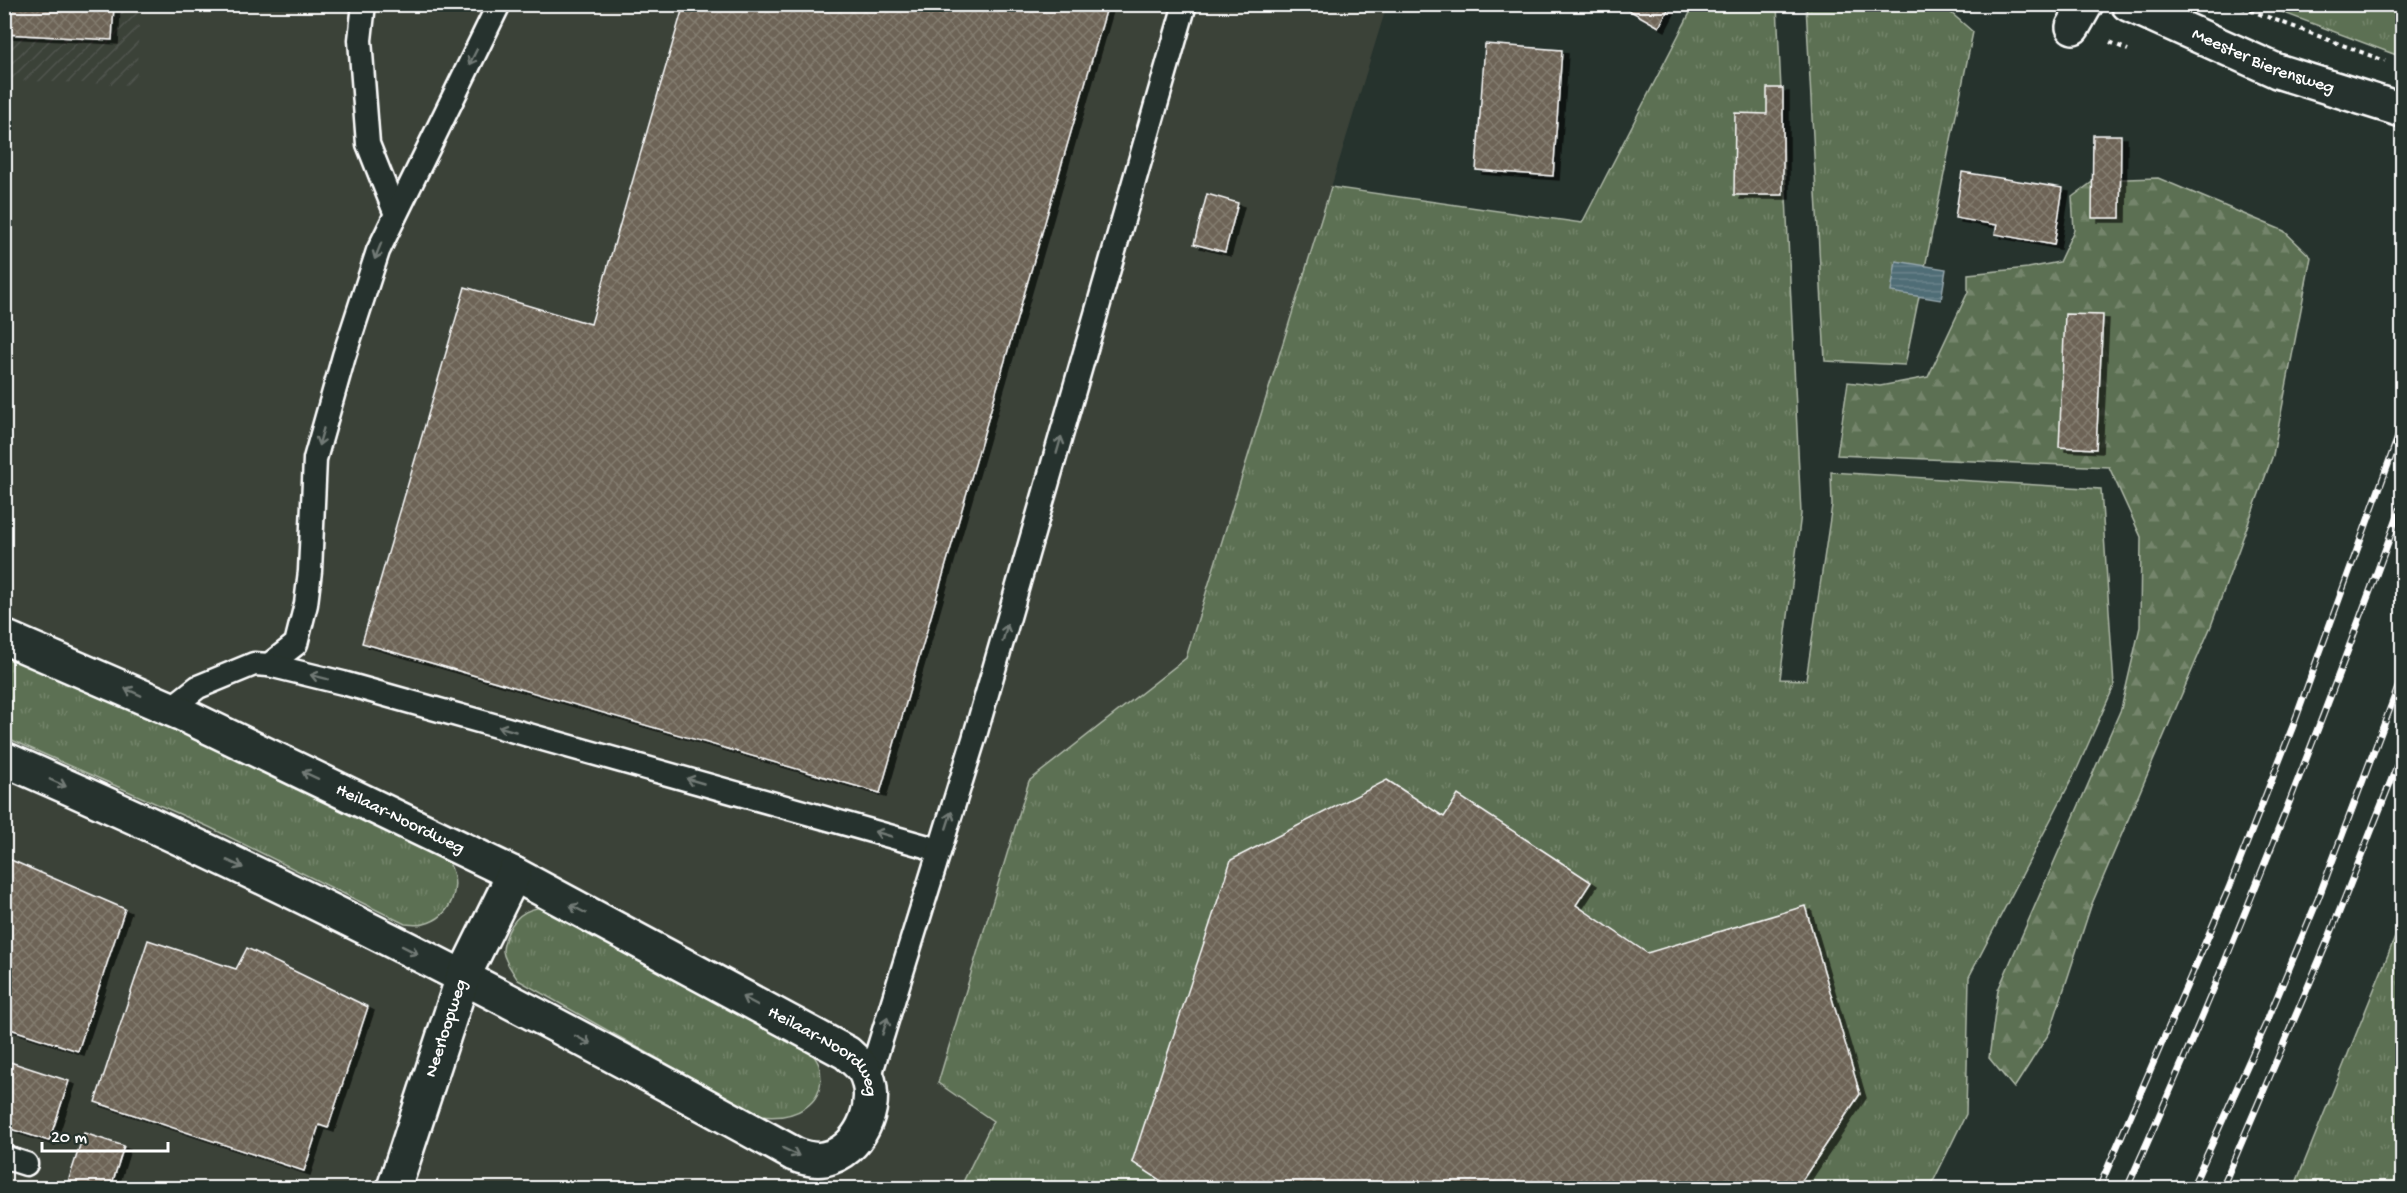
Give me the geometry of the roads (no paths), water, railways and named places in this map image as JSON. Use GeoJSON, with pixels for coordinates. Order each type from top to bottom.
{"type":"FeatureCollection","features":[{"type":"Feature","properties":{"kind":"street","name":"Meester Bierensweg"},"geometry":{"type":"LineString","coordinates":[[2128,4],[2277,71],[2403,110]]}},
{"type":"Feature","properties":{"kind":"street","name":"Heilaar-Noordweg"},"geometry":{"type":"LineString","coordinates":[[4,637],[170,709],[514,874],[847,1053],[864,1071],[868,1082],[869,1109],[864,1124],[854,1141],[832,1157],[818,1160],[794,1154],[464,977],[264,877],[4,759]]}},
{"type":"Feature","properties":{"kind":"street","name":"Neerloopweg"},"geometry":{"type":"LineString","coordinates":[[394,1188],[464,977],[514,874]]}},
{"type":"Feature","properties":{"kind":"lane"},"geometry":{"type":"LineString","coordinates":[[364,4],[360,40],[368,144],[395,212]]}},
{"type":"Feature","properties":{"kind":"lane"},"geometry":{"type":"LineString","coordinates":[[269,665],[296,644],[306,604],[310,571],[315,459],[378,251],[395,212],[499,4]]}},
{"type":"Feature","properties":{"kind":"lane"},"geometry":{"type":"LineString","coordinates":[[868,1082],[975,739],[1185,4]]}},
{"type":"Feature","properties":{"kind":"lane"},"geometry":{"type":"LineString","coordinates":[[170,709],[198,687],[254,664],[269,665],[366,689],[939,850]]}},
{"type":"Feature","properties":{"kind":"water"},"geometry":{"type":"Polygon","coordinates":[[[1896,261],[1946,269],[1941,300],[1891,292],[1896,261]]]}},
{"type":"Feature","properties":{"kind":"railway"},"geometry":{"type":"LineString","coordinates":[[2099,1188],[2229,888],[2293,726],[2402,426]]}},
{"type":"Feature","properties":{"kind":"railway"},"geometry":{"type":"LineString","coordinates":[[2127,1188],[2201,1019],[2271,849],[2402,504]]}},
{"type":"Feature","properties":{"kind":"railway"},"geometry":{"type":"LineString","coordinates":[[2192,1188],[2265,1026],[2318,899],[2402,677]]}},
{"type":"Feature","properties":{"kind":"railway"},"geometry":{"type":"LineString","coordinates":[[2222,1188],[2328,940],[2402,753]]}}]}
